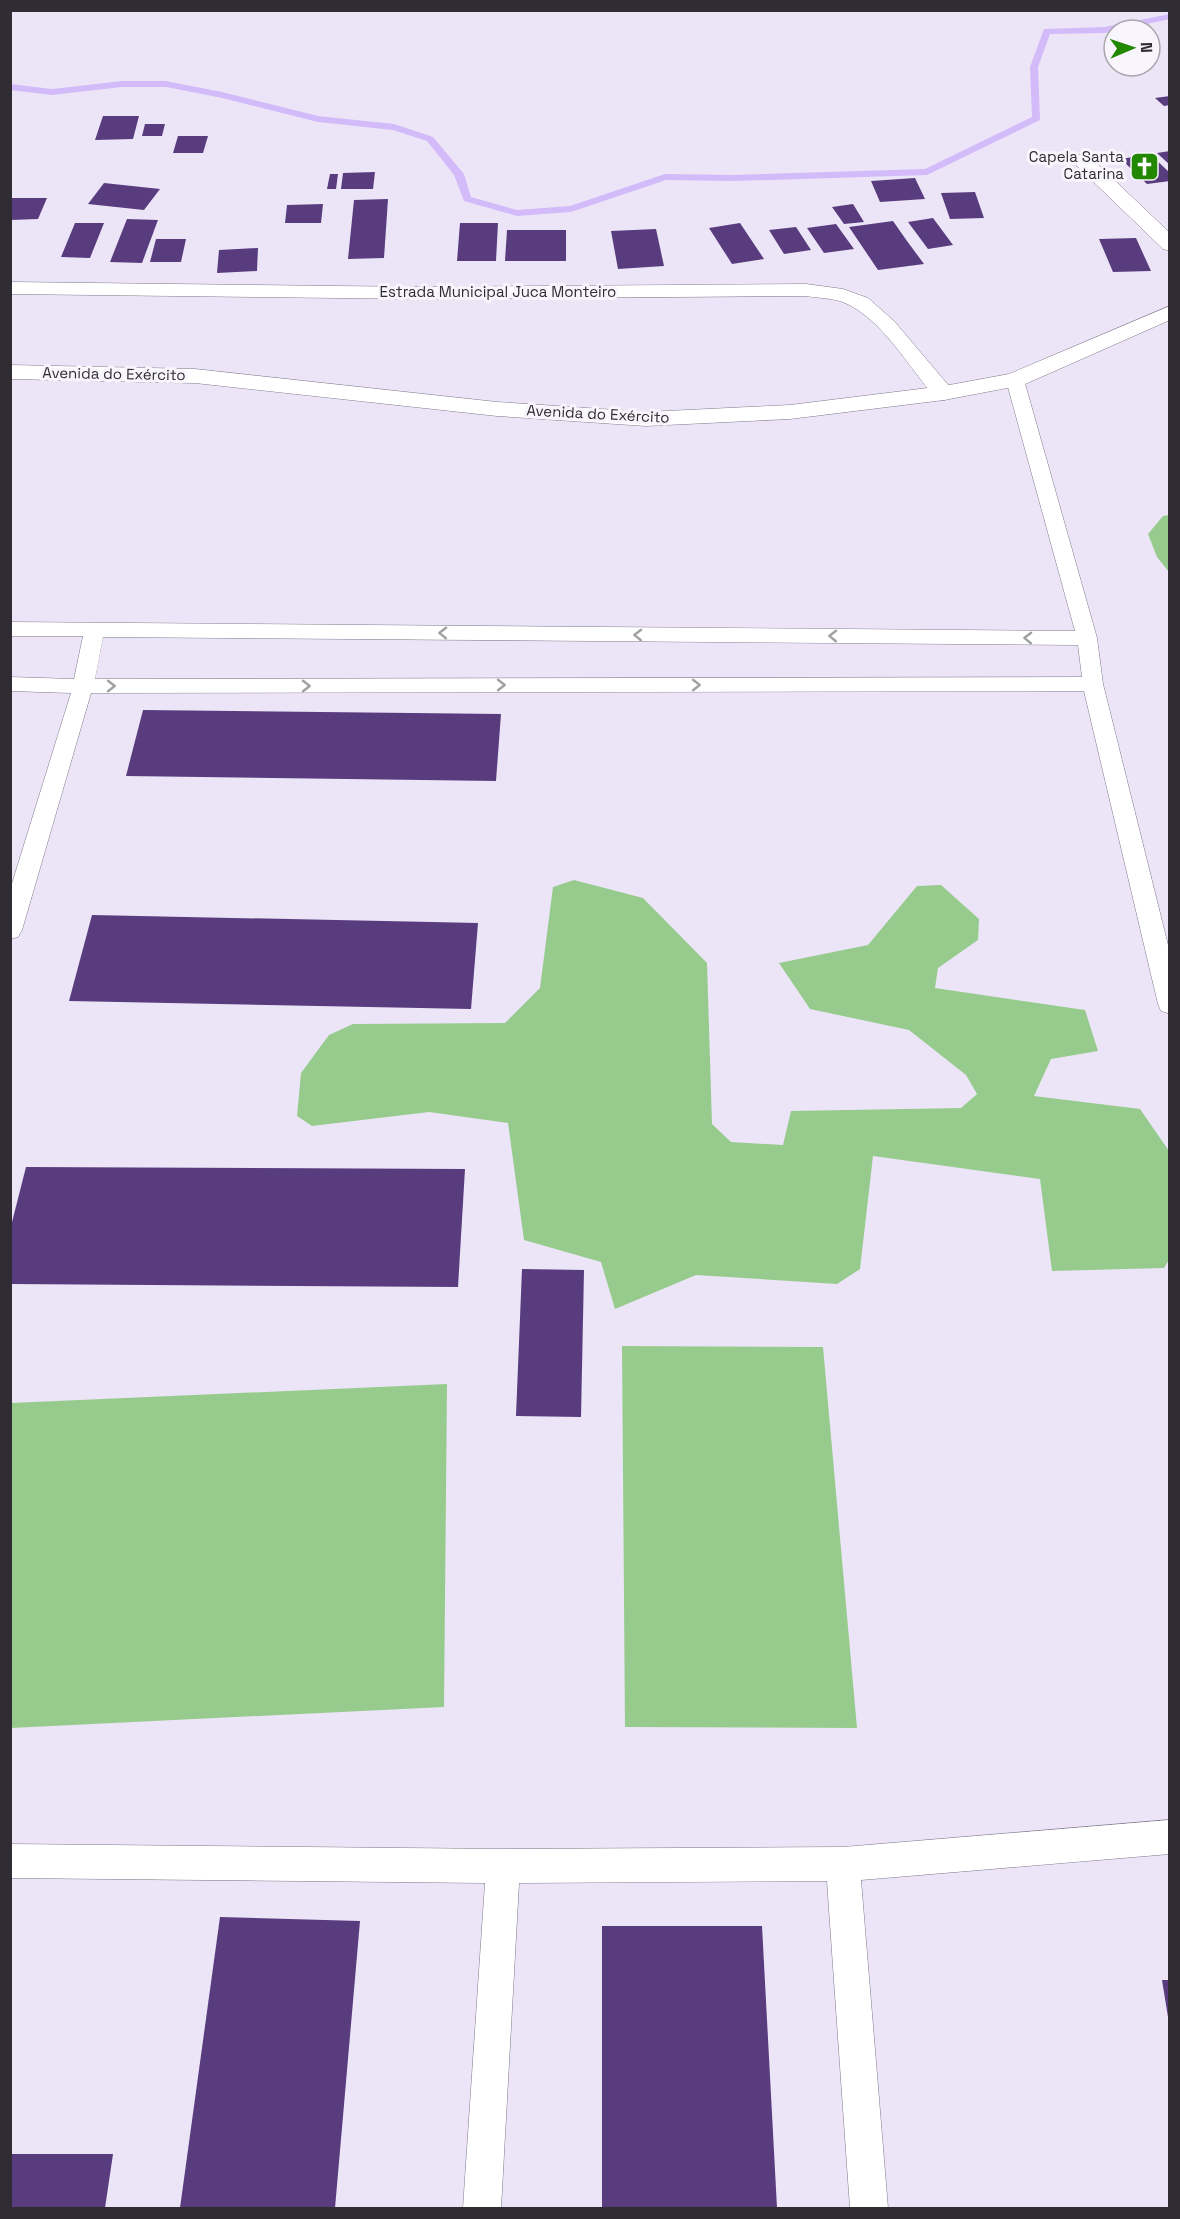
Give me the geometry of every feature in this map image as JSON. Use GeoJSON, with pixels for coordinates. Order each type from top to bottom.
{"type":"FeatureCollection","features":[{"type":"Feature","properties":{"kind":"street"},"geometry":{"type":"LineString","coordinates":[[1082,160],[1170,245]]}},
{"type":"Feature","properties":{"kind":"street","name":"Estrada Municipal Juca Monteiro"},"geometry":{"type":"LineString","coordinates":[[10,288],[419,293],[806,290],[850,297],[874,314],[908,348],[944,393]]}},
{"type":"Feature","properties":{"kind":"street","name":"Avenida do Exército"},"geometry":{"type":"LineString","coordinates":[[10,372],[195,376],[497,408],[646,419],[790,412],[944,393],[1015,381],[1170,312]]}},
{"type":"Feature","properties":{"kind":"lane"},"geometry":{"type":"LineString","coordinates":[[1015,381],[1086,639],[1093,684],[1170,1004]]}},
{"type":"Feature","properties":{"kind":"lane"},"geometry":{"type":"LineString","coordinates":[[10,629],[1086,639]]}},
{"type":"Feature","properties":{"kind":"lane"},"geometry":{"type":"LineString","coordinates":[[10,930],[83,686],[94,630]]}},
{"type":"Feature","properties":{"kind":"lane"},"geometry":{"type":"LineString","coordinates":[[10,684],[83,686],[1093,684]]}},
{"type":"Feature","properties":{"kind":"lane"},"geometry":{"type":"LineString","coordinates":[[10,1861],[503,1866],[843,1864],[1170,1838]]}},
{"type":"Feature","properties":{"kind":"lane"},"geometry":{"type":"LineString","coordinates":[[843,1864],[869,2208]]}},
{"type":"Feature","properties":{"kind":"lane"},"geometry":{"type":"LineString","coordinates":[[482,2208],[503,1866]]}},
{"type":"Feature","properties":{"kind":"green space"},"geometry":{"type":"Polygon","coordinates":[[[1170,515],[1169,572],[1157,557],[1148,534],[1163,516],[1170,515]]]}},
{"type":"Feature","properties":{"kind":"green space"},"geometry":{"type":"Polygon","coordinates":[[[574,880],[643,898],[707,963],[712,1124],[731,1142],[783,1145],[791,1111],[961,1108],[977,1094],[966,1075],[909,1030],[810,1009],[779,963],[868,945],[917,886],[941,885],[979,919],[978,940],[938,968],[935,988],[1085,1010],[1098,1051],[1051,1059],[1034,1096],[1140,1109],[1169,1151],[1169,1260],[1164,1268],[1052,1271],[1040,1179],[873,1156],[860,1269],[837,1284],[696,1275],[615,1309],[601,1262],[524,1240],[508,1123],[429,1112],[312,1126],[297,1116],[301,1073],[329,1035],[353,1024],[505,1023],[540,988],[553,887],[574,880]]]}},
{"type":"Feature","properties":{"kind":"green space"},"geometry":{"type":"Polygon","coordinates":[[[622,1346],[823,1347],[857,1728],[625,1727],[622,1346]]]}},
{"type":"Feature","properties":{"kind":"green space"},"geometry":{"type":"Polygon","coordinates":[[[447,1384],[444,1707],[11,1728],[11,1403],[447,1384]]]}},
{"type":"Feature","properties":{"kind":"building"},"geometry":{"type":"Polygon","coordinates":[[[1170,96],[1170,105],[1164,106],[1155,98],[1170,96]]]}},
{"type":"Feature","properties":{"kind":"building"},"geometry":{"type":"Polygon","coordinates":[[[103,116],[139,116],[133,139],[95,140],[103,116]]]}},
{"type":"Feature","properties":{"kind":"building"},"geometry":{"type":"Polygon","coordinates":[[[145,124],[165,124],[162,136],[142,136],[145,124]]]}},
{"type":"Feature","properties":{"kind":"building"},"geometry":{"type":"Polygon","coordinates":[[[178,136],[208,136],[203,153],[173,153],[178,136]]]}},
{"type":"Feature","properties":{"kind":"building"},"geometry":{"type":"Polygon","coordinates":[[[1170,151],[1170,165],[1157,153],[1170,151]]]}},
{"type":"Feature","properties":{"kind":"building","name":"Capela Santa Catarina"},"geometry":{"type":"Polygon","coordinates":[[[1150,154],[1170,173],[1170,181],[1147,184],[1121,159],[1150,154]]]}},
{"type":"Feature","properties":{"kind":"building"},"geometry":{"type":"Polygon","coordinates":[[[375,172],[373,189],[341,189],[343,173],[375,172]]]}},
{"type":"Feature","properties":{"kind":"building"},"geometry":{"type":"Polygon","coordinates":[[[330,174],[338,174],[336,189],[327,189],[330,174]]]}},
{"type":"Feature","properties":{"kind":"building"},"geometry":{"type":"Polygon","coordinates":[[[915,178],[925,199],[880,202],[871,181],[915,178]]]}},
{"type":"Feature","properties":{"kind":"building"},"geometry":{"type":"Polygon","coordinates":[[[104,183],[160,189],[144,210],[88,204],[104,183]]]}},
{"type":"Feature","properties":{"kind":"building"},"geometry":{"type":"Polygon","coordinates":[[[975,192],[984,218],[950,219],[941,193],[975,192]]]}},
{"type":"Feature","properties":{"kind":"building"},"geometry":{"type":"Polygon","coordinates":[[[10,198],[47,198],[38,219],[10,220],[10,198]]]}},
{"type":"Feature","properties":{"kind":"building"},"geometry":{"type":"Polygon","coordinates":[[[388,199],[384,258],[348,259],[354,200],[388,199]]]}},
{"type":"Feature","properties":{"kind":"building"},"geometry":{"type":"Polygon","coordinates":[[[323,204],[321,223],[285,223],[287,205],[323,204]]]}},
{"type":"Feature","properties":{"kind":"building"},"geometry":{"type":"Polygon","coordinates":[[[853,204],[864,222],[844,224],[832,207],[853,204]]]}},
{"type":"Feature","properties":{"kind":"building"},"geometry":{"type":"Polygon","coordinates":[[[933,218],[953,245],[928,249],[908,222],[933,218]]]}},
{"type":"Feature","properties":{"kind":"building"},"geometry":{"type":"Polygon","coordinates":[[[127,219],[158,220],[142,263],[110,262],[127,219]]]}},
{"type":"Feature","properties":{"kind":"building"},"geometry":{"type":"Polygon","coordinates":[[[893,221],[924,264],[878,270],[849,227],[893,221]]]}},
{"type":"Feature","properties":{"kind":"building"},"geometry":{"type":"Polygon","coordinates":[[[75,223],[104,223],[90,258],[61,257],[75,223]]]}},
{"type":"Feature","properties":{"kind":"building"},"geometry":{"type":"Polygon","coordinates":[[[460,223],[498,223],[496,261],[457,261],[460,223]]]}},
{"type":"Feature","properties":{"kind":"building"},"geometry":{"type":"Polygon","coordinates":[[[740,223],[764,259],[732,264],[709,228],[740,223]]]}},
{"type":"Feature","properties":{"kind":"building"},"geometry":{"type":"Polygon","coordinates":[[[836,224],[854,249],[824,253],[807,228],[836,224]]]}},
{"type":"Feature","properties":{"kind":"building"},"geometry":{"type":"Polygon","coordinates":[[[796,227],[811,250],[784,254],[769,230],[796,227]]]}},
{"type":"Feature","properties":{"kind":"building"},"geometry":{"type":"Polygon","coordinates":[[[656,229],[664,266],[618,269],[611,231],[656,229]]]}},
{"type":"Feature","properties":{"kind":"building"},"geometry":{"type":"Polygon","coordinates":[[[507,230],[566,230],[566,261],[505,261],[507,230]]]}},
{"type":"Feature","properties":{"kind":"building"},"geometry":{"type":"Polygon","coordinates":[[[1136,238],[1151,271],[1113,272],[1099,239],[1136,238]]]}},
{"type":"Feature","properties":{"kind":"building"},"geometry":{"type":"Polygon","coordinates":[[[156,239],[186,239],[181,262],[150,262],[156,239]]]}},
{"type":"Feature","properties":{"kind":"building"},"geometry":{"type":"Polygon","coordinates":[[[258,248],[257,271],[217,273],[219,250],[258,248]]]}},
{"type":"Feature","properties":{"kind":"building"},"geometry":{"type":"Polygon","coordinates":[[[143,710],[501,714],[496,781],[126,776],[143,710]]]}},
{"type":"Feature","properties":{"kind":"building"},"geometry":{"type":"Polygon","coordinates":[[[92,915],[478,923],[471,1009],[69,1001],[92,915]]]}},
{"type":"Feature","properties":{"kind":"building"},"geometry":{"type":"Polygon","coordinates":[[[26,1167],[465,1169],[458,1287],[10,1284],[10,1230],[26,1167]]]}},
{"type":"Feature","properties":{"kind":"building"},"geometry":{"type":"Polygon","coordinates":[[[522,1269],[584,1270],[581,1417],[516,1416],[522,1269]]]}},
{"type":"Feature","properties":{"kind":"building"},"geometry":{"type":"Polygon","coordinates":[[[220,1917],[360,1921],[335,2208],[180,2208],[220,1917]]]}},
{"type":"Feature","properties":{"kind":"building"},"geometry":{"type":"Polygon","coordinates":[[[602,1926],[762,1926],[777,2208],[602,2208],[602,1926]]]}},
{"type":"Feature","properties":{"kind":"building"},"geometry":{"type":"Polygon","coordinates":[[[1162,1980],[1170,1980],[1170,2017],[1168,2017],[1162,1980]]]}},
{"type":"Feature","properties":{"kind":"building"},"geometry":{"type":"Polygon","coordinates":[[[10,2154],[113,2154],[105,2208],[10,2208],[10,2154]]]}},
{"type":"Feature","properties":{"kind":"waterway"},"geometry":{"type":"LineString","coordinates":[[10,87],[52,92],[122,84],[166,84],[222,95],[318,119],[394,127],[430,139],[459,174],[467,199],[517,213],[571,209],[665,177],[734,178],[927,172],[1037,118],[1034,67],[1047,31],[1105,30],[1170,16]]}},
{"type":"Feature","properties":{"kind":"place","name":"Capela Santa Catarina"},"geometry":{"type":"Point","coordinates":[1145,166]}}]}
